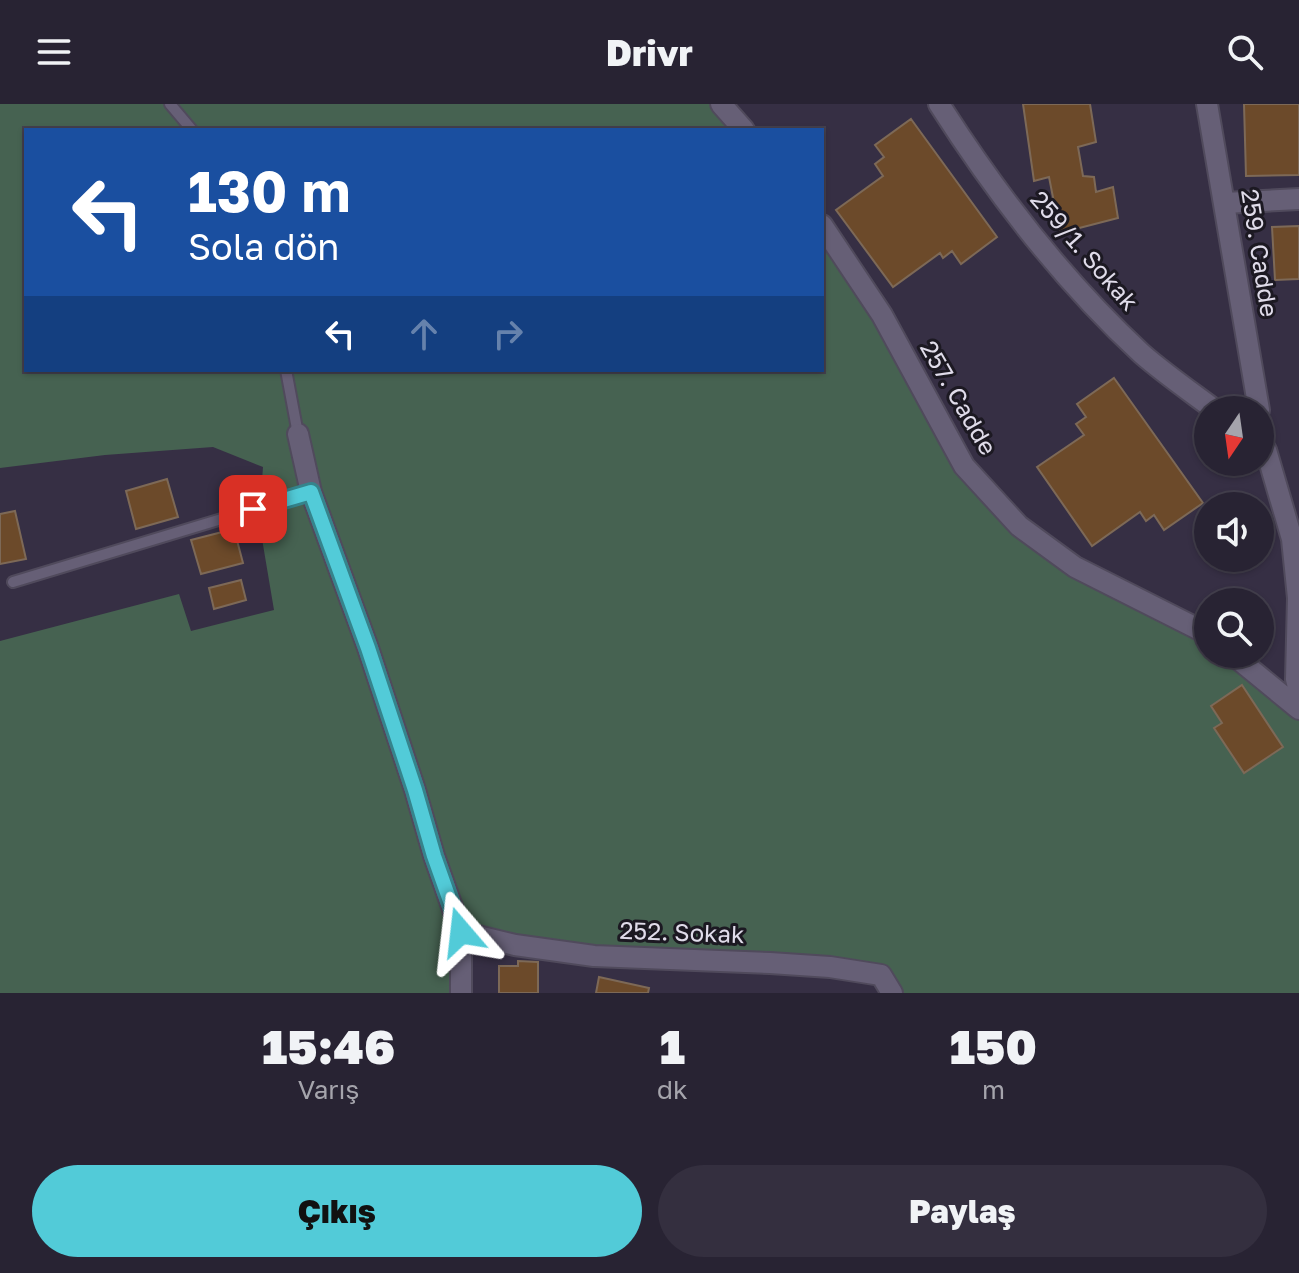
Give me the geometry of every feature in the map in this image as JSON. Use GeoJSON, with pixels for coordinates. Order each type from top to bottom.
{"type":"FeatureCollection","features":[{"type":"Feature","properties":{"kind":"street"},"geometry":{"type":"LineString","coordinates":[[721,104],[742,128]]}},
{"type":"Feature","properties":{"kind":"street","name":"259/1. Sokak"},"geometry":{"type":"LineString","coordinates":[[939,104],[972,156],[1035,240],[1087,299],[1144,355],[1197,396]]}},
{"type":"Feature","properties":{"kind":"street","name":"259. Cadde"},"geometry":{"type":"LineString","coordinates":[[1207,104],[1257,396]]}},
{"type":"Feature","properties":{"kind":"street"},"geometry":{"type":"LineString","coordinates":[[1225,203],[1299,199]]}},
{"type":"Feature","properties":{"kind":"street","name":"257. Cadde"},"geometry":{"type":"LineString","coordinates":[[824,228],[882,315],[964,466],[1019,526],[1075,567],[1194,627]]}},
{"type":"Feature","properties":{"kind":"street"},"geometry":{"type":"LineString","coordinates":[[298,434],[311,492],[368,648],[461,932],[461,993]]}},
{"type":"Feature","properties":{"kind":"street"},"geometry":{"type":"LineString","coordinates":[[1272,476],[1292,539],[1298,598],[1296,679],[1299,691]]}},
{"type":"Feature","properties":{"kind":"street"},"geometry":{"type":"LineString","coordinates":[[1249,668],[1299,709]]}},
{"type":"Feature","properties":{"kind":"street","name":"252. Sokak"},"geometry":{"type":"LineString","coordinates":[[461,932],[515,945],[594,956],[830,967],[881,975],[892,993]]}},
{"type":"Feature","properties":{"kind":"lane"},"geometry":{"type":"LineString","coordinates":[[170,104],[190,128]]}},
{"type":"Feature","properties":{"kind":"lane"},"geometry":{"type":"LineString","coordinates":[[286,372],[298,434]]}},
{"type":"Feature","properties":{"kind":"lane"},"geometry":{"type":"LineString","coordinates":[[13,582],[311,492]]}},
{"type":"Feature","properties":{"kind":"green space"},"geometry":{"type":"Polygon","coordinates":[[[0,104],[721,104],[742,128],[24,128],[24,372],[824,372],[824,228],[929,406],[1019,526],[1194,626],[1194,668],[1249,668],[1299,709],[1299,993],[892,993],[881,975],[679,959],[461,933],[461,993],[0,993],[0,641],[179,594],[191,631],[274,610],[259,521],[263,467],[213,447],[105,455],[0,468],[0,104]]]}},
{"type":"Feature","properties":{"kind":"building"},"geometry":{"type":"Polygon","coordinates":[[[1023,104],[1090,104],[1096,142],[1078,147],[1083,176],[1094,177],[1096,192],[1113,187],[1118,218],[1060,233],[1049,177],[1034,181],[1023,104]]]}},
{"type":"Feature","properties":{"kind":"building"},"geometry":{"type":"Polygon","coordinates":[[[1244,104],[1299,104],[1299,175],[1246,176],[1244,104]]]}},
{"type":"Feature","properties":{"kind":"building"},"geometry":{"type":"Polygon","coordinates":[[[911,119],[997,237],[961,264],[952,251],[943,258],[940,253],[893,287],[836,210],[883,176],[875,164],[884,157],[875,145],[911,119]]]}},
{"type":"Feature","properties":{"kind":"building"},"geometry":{"type":"Polygon","coordinates":[[[1299,226],[1299,279],[1275,280],[1272,227],[1299,226]]]}},
{"type":"Feature","properties":{"kind":"building"},"geometry":{"type":"Polygon","coordinates":[[[1114,378],[1195,492],[1194,509],[1164,530],[1154,515],[1146,521],[1140,512],[1092,546],[1037,467],[1084,435],[1076,424],[1086,417],[1077,404],[1114,378]]]}},
{"type":"Feature","properties":{"kind":"building"},"geometry":{"type":"Polygon","coordinates":[[[167,479],[178,517],[136,529],[126,491],[167,479]]]}},
{"type":"Feature","properties":{"kind":"building"},"geometry":{"type":"Polygon","coordinates":[[[15,511],[26,559],[0,564],[0,514],[15,511]]]}},
{"type":"Feature","properties":{"kind":"building"},"geometry":{"type":"Polygon","coordinates":[[[234,529],[243,563],[201,574],[191,540],[234,529]]]}},
{"type":"Feature","properties":{"kind":"building"},"geometry":{"type":"Polygon","coordinates":[[[241,580],[246,600],[214,609],[209,588],[241,580]]]}},
{"type":"Feature","properties":{"kind":"building"},"geometry":{"type":"Polygon","coordinates":[[[1242,685],[1283,747],[1244,773],[1214,728],[1222,723],[1211,706],[1242,685]]]}},
{"type":"Feature","properties":{"kind":"building"},"geometry":{"type":"Polygon","coordinates":[[[518,961],[538,962],[538,993],[499,993],[499,966],[518,966],[518,961]]]}},
{"type":"Feature","properties":{"kind":"building"},"geometry":{"type":"Polygon","coordinates":[[[599,977],[649,988],[648,993],[596,993],[599,977]]]}},
{"type":"Feature","properties":{"kind":"route"},"geometry":{"type":"LineString","coordinates":[[253,509],[311,492],[368,648],[461,932]]}}]}
